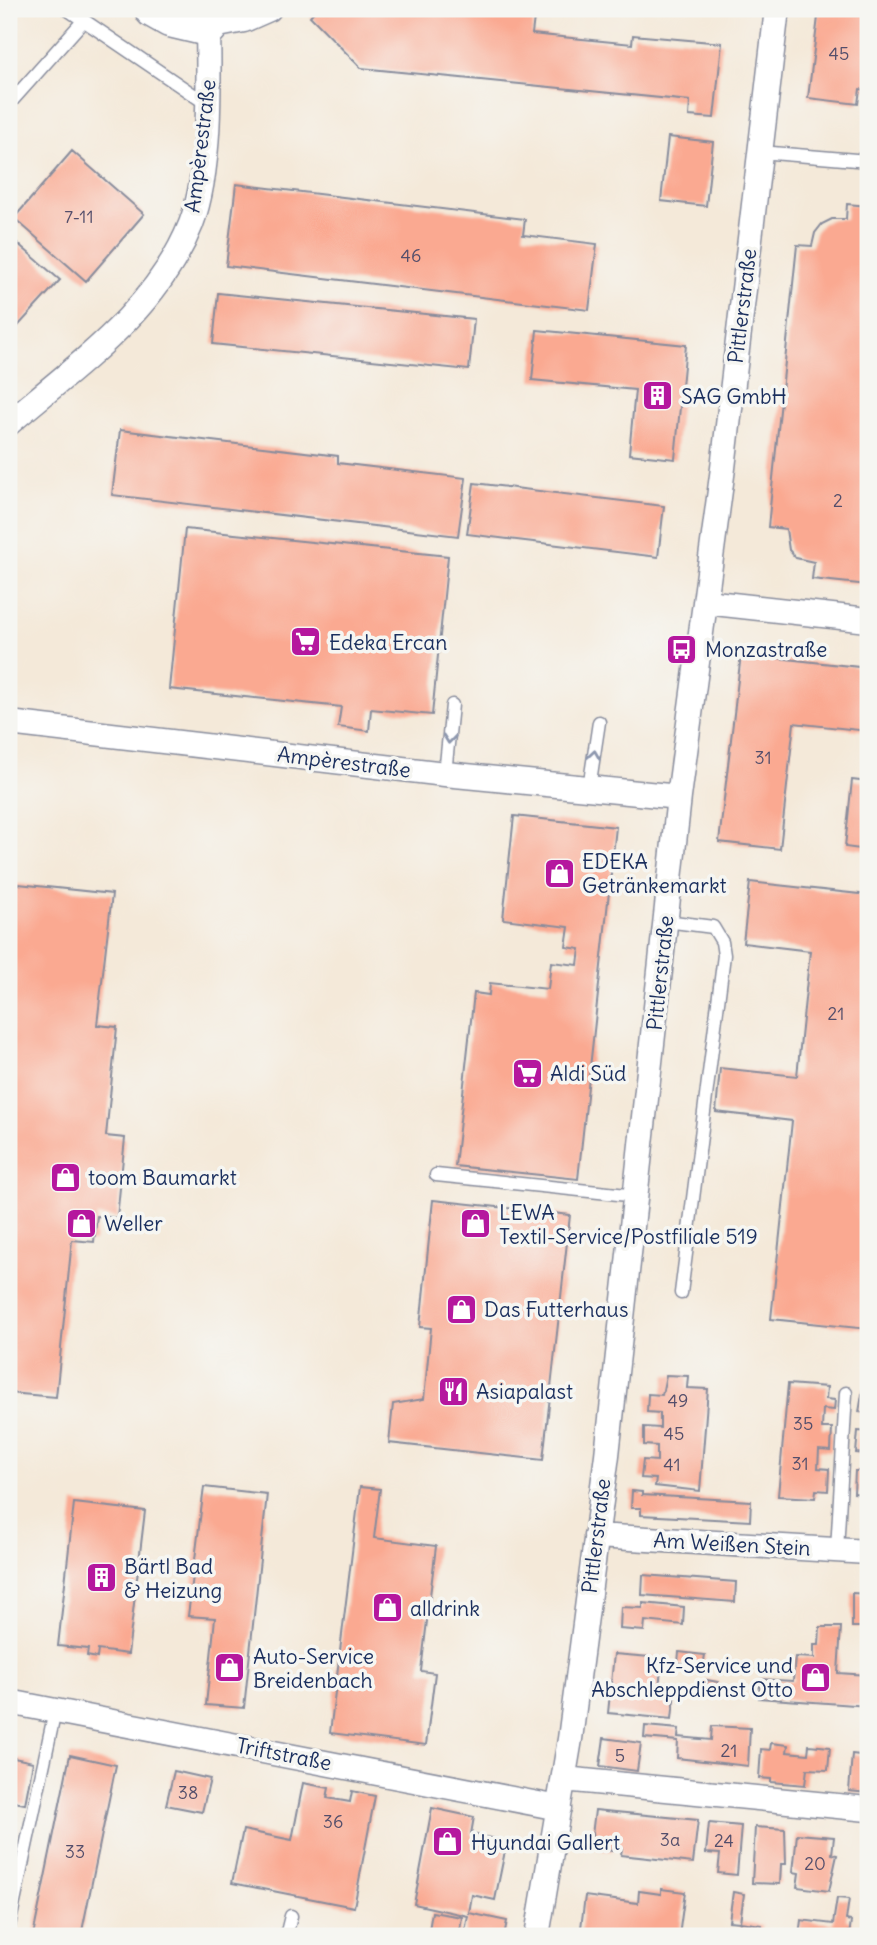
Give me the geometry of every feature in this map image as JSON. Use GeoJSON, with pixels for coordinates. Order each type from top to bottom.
{"type":"FeatureCollection","features":[{"type":"Feature","properties":{"kind":"main road"},"geometry":{"type":"LineString","coordinates":[[154,9],[170,18],[208,27]]}},
{"type":"Feature","properties":{"kind":"street"},"geometry":{"type":"LineString","coordinates":[[208,27],[244,20],[269,9]]}},
{"type":"Feature","properties":{"kind":"street","name":"Pittlerstraße"},"geometry":{"type":"LineString","coordinates":[[537,1936],[564,1779],[596,1536],[637,1196],[679,797],[777,9]]}},
{"type":"Feature","properties":{"kind":"street","name":"Ampèrestraße"},"geometry":{"type":"LineString","coordinates":[[9,423],[107,340],[168,270],[192,220],[199,187],[207,104],[208,27]]}},
{"type":"Feature","properties":{"kind":"street"},"geometry":{"type":"LineString","coordinates":[[705,602],[868,620]]}},
{"type":"Feature","properties":{"kind":"street","name":"Ampèrestraße"},"geometry":{"type":"LineString","coordinates":[[9,723],[445,774],[679,797]]}},
{"type":"Feature","properties":{"kind":"street","name":"Am Weißen Stein"},"geometry":{"type":"LineString","coordinates":[[596,1536],[868,1552]]}},
{"type":"Feature","properties":{"kind":"street","name":"Triftstraße"},"geometry":{"type":"LineString","coordinates":[[9,1702],[559,1808]]}},
{"type":"Feature","properties":{"kind":"street"},"geometry":{"type":"LineString","coordinates":[[564,1779],[868,1809]]}},
{"type":"Feature","properties":{"kind":"lane"},"geometry":{"type":"LineString","coordinates":[[67,9],[207,104]]}},
{"type":"Feature","properties":{"kind":"lane"},"geometry":{"type":"LineString","coordinates":[[9,104],[84,20]]}},
{"type":"Feature","properties":{"kind":"lane"},"geometry":{"type":"LineString","coordinates":[[760,152],[868,161]]}},
{"type":"Feature","properties":{"kind":"lane"},"geometry":{"type":"LineString","coordinates":[[445,774],[452,705]]}},
{"type":"Feature","properties":{"kind":"lane"},"geometry":{"type":"LineString","coordinates":[[589,789],[598,722]]}},
{"type":"Feature","properties":{"kind":"lane"},"geometry":{"type":"LineString","coordinates":[[666,922],[713,927],[722,942],[724,955],[681,1293]]}},
{"type":"Feature","properties":{"kind":"lane"},"geometry":{"type":"LineString","coordinates":[[436,1175],[637,1196]]}},
{"type":"Feature","properties":{"kind":"lane"},"geometry":{"type":"LineString","coordinates":[[837,1550],[846,1393]]}},
{"type":"Feature","properties":{"kind":"lane"},"geometry":{"type":"LineString","coordinates":[[9,1926],[55,1711]]}},
{"type":"Feature","properties":{"kind":"lane"},"geometry":{"type":"LineString","coordinates":[[286,1936],[291,1916]]}},
{"type":"Feature","properties":{"kind":"building"},"geometry":{"type":"Polygon","coordinates":[[[316,9],[535,9],[532,34],[632,44],[633,35],[722,43],[714,118],[689,116],[690,101],[361,68],[310,16],[316,9]]]}},
{"type":"Feature","properties":{"kind":"building"},"geometry":{"type":"Polygon","coordinates":[[[819,9],[868,9],[868,90],[860,89],[858,104],[808,98],[819,9]]]}},
{"type":"Feature","properties":{"kind":"building"},"geometry":{"type":"Polygon","coordinates":[[[668,137],[713,142],[706,206],[661,201],[668,137]]]}},
{"type":"Feature","properties":{"kind":"building"},"geometry":{"type":"Polygon","coordinates":[[[72,151],[144,214],[86,281],[14,218],[72,151]]]}},
{"type":"Feature","properties":{"kind":"building"},"geometry":{"type":"Polygon","coordinates":[[[236,184],[525,219],[523,235],[597,244],[589,310],[226,266],[236,184]]]}},
{"type":"Feature","properties":{"kind":"building"},"geometry":{"type":"Polygon","coordinates":[[[847,204],[868,206],[868,585],[812,579],[814,562],[796,558],[789,550],[786,529],[768,527],[797,245],[812,246],[815,233],[822,224],[832,219],[846,219],[847,204]]]}},
{"type":"Feature","properties":{"kind":"building"},"geometry":{"type":"Polygon","coordinates":[[[9,236],[60,280],[9,336],[9,236]]]}},
{"type":"Feature","properties":{"kind":"building"},"geometry":{"type":"Polygon","coordinates":[[[218,293],[474,319],[469,370],[213,344],[218,293]]]}},
{"type":"Feature","properties":{"kind":"building","name":"SAG GmbH"},"geometry":{"type":"Polygon","coordinates":[[[537,330],[686,345],[675,459],[629,454],[635,390],[532,380],[537,330]]]}},
{"type":"Feature","properties":{"kind":"building"},"geometry":{"type":"Polygon","coordinates":[[[120,430],[338,456],[338,463],[466,478],[458,536],[112,495],[120,430]]]}},
{"type":"Feature","properties":{"kind":"building"},"geometry":{"type":"Polygon","coordinates":[[[474,483],[664,506],[658,557],[467,534],[474,483]]]}},
{"type":"Feature","properties":{"kind":"building","name":"Edeka Ercan"},"geometry":{"type":"Polygon","coordinates":[[[185,529],[448,556],[432,715],[371,709],[369,731],[338,727],[341,707],[169,689],[185,529]]]}},
{"type":"Feature","properties":{"kind":"building"},"geometry":{"type":"Polygon","coordinates":[[[741,654],[868,668],[868,731],[794,723],[780,849],[719,842],[741,654]]]}},
{"type":"Feature","properties":{"kind":"building"},"geometry":{"type":"Polygon","coordinates":[[[852,780],[868,782],[868,850],[845,847],[852,780]]]}},
{"type":"Feature","properties":{"kind":"building","name":"Aldi Süd"},"geometry":{"type":"Polygon","coordinates":[[[514,816],[616,827],[578,1179],[455,1166],[474,993],[489,995],[490,983],[548,989],[551,962],[578,965],[580,949],[566,947],[569,927],[503,919],[514,816]]]}},
{"type":"Feature","properties":{"kind":"building"},"geometry":{"type":"Polygon","coordinates":[[[750,882],[868,895],[868,1329],[771,1319],[792,1121],[716,1112],[720,1068],[797,1076],[810,951],[743,943],[750,882]]]}},
{"type":"Feature","properties":{"kind":"building","name":"toom Baumarkt"},"geometry":{"type":"Polygon","coordinates":[[[9,883],[112,894],[97,1025],[117,1027],[106,1136],[125,1138],[117,1218],[97,1216],[94,1242],[72,1240],[56,1397],[9,1393],[9,883]]]}},
{"type":"Feature","properties":{"kind":"building"},"geometry":{"type":"Polygon","coordinates":[[[433,1200],[570,1215],[543,1460],[389,1443],[393,1404],[424,1399],[431,1328],[420,1327],[433,1200]]]}},
{"type":"Feature","properties":{"kind":"building"},"geometry":{"type":"Polygon","coordinates":[[[666,1375],[688,1376],[687,1388],[708,1389],[700,1491],[655,1486],[656,1479],[641,1478],[643,1460],[657,1461],[657,1446],[644,1445],[644,1427],[660,1428],[660,1413],[647,1412],[648,1394],[662,1395],[666,1375]]]}},
{"type":"Feature","properties":{"kind":"building"},"geometry":{"type":"Polygon","coordinates":[[[788,1384],[827,1387],[826,1399],[835,1400],[834,1410],[823,1409],[822,1428],[832,1428],[831,1451],[819,1450],[818,1468],[829,1469],[828,1491],[816,1490],[815,1498],[778,1496],[788,1384]]]}},
{"type":"Feature","properties":{"kind":"building"},"geometry":{"type":"Polygon","coordinates":[[[863,1389],[868,1390],[868,1413],[859,1412],[863,1389]]]}},
{"type":"Feature","properties":{"kind":"building"},"geometry":{"type":"Polygon","coordinates":[[[858,1431],[868,1432],[868,1454],[856,1453],[858,1431]]]}},
{"type":"Feature","properties":{"kind":"building"},"geometry":{"type":"Polygon","coordinates":[[[866,1463],[868,1503],[863,1503],[864,1494],[854,1493],[855,1471],[866,1471],[866,1463]]]}},
{"type":"Feature","properties":{"kind":"building"},"geometry":{"type":"Polygon","coordinates":[[[204,1487],[267,1494],[244,1708],[206,1705],[215,1618],[188,1616],[204,1487]]]}},
{"type":"Feature","properties":{"kind":"building","name":"alldrink"},"geometry":{"type":"Polygon","coordinates":[[[360,1487],[380,1489],[374,1538],[436,1546],[421,1671],[435,1673],[426,1745],[330,1733],[360,1487]]]}},
{"type":"Feature","properties":{"kind":"building"},"geometry":{"type":"Polygon","coordinates":[[[632,1491],[642,1492],[642,1495],[751,1501],[750,1521],[641,1515],[641,1508],[631,1508],[632,1491]]]}},
{"type":"Feature","properties":{"kind":"building","name":"Bärtl Bad & Heizung"},"geometry":{"type":"Polygon","coordinates":[[[74,1503],[145,1511],[128,1654],[98,1650],[97,1658],[87,1656],[88,1649],[58,1646],[74,1503]]]}},
{"type":"Feature","properties":{"kind":"building"},"geometry":{"type":"Polygon","coordinates":[[[643,1575],[736,1582],[735,1602],[642,1595],[643,1575]]]}},
{"type":"Feature","properties":{"kind":"building"},"geometry":{"type":"Polygon","coordinates":[[[852,1593],[868,1594],[868,1627],[852,1627],[852,1593]]]}},
{"type":"Feature","properties":{"kind":"building"},"geometry":{"type":"Polygon","coordinates":[[[643,1603],[684,1607],[683,1625],[645,1621],[644,1631],[620,1629],[621,1607],[643,1608],[643,1603]]]}},
{"type":"Feature","properties":{"kind":"building"},"geometry":{"type":"Polygon","coordinates":[[[820,1627],[841,1627],[838,1673],[868,1675],[868,1706],[759,1698],[760,1679],[793,1681],[795,1657],[814,1658],[814,1645],[819,1645],[820,1627]]]}},
{"type":"Feature","properties":{"kind":"building"},"geometry":{"type":"Polygon","coordinates":[[[679,1652],[705,1655],[703,1666],[678,1663],[679,1652]]]}},
{"type":"Feature","properties":{"kind":"building"},"geometry":{"type":"Polygon","coordinates":[[[614,1654],[662,1658],[659,1689],[675,1690],[672,1719],[608,1713],[614,1654]]]}},
{"type":"Feature","properties":{"kind":"building"},"geometry":{"type":"Polygon","coordinates":[[[707,1680],[718,1682],[717,1692],[706,1692],[707,1680]]]}},
{"type":"Feature","properties":{"kind":"building"},"geometry":{"type":"Polygon","coordinates":[[[645,1726],[679,1729],[678,1737],[711,1740],[712,1726],[750,1728],[748,1766],[677,1758],[678,1741],[644,1738],[645,1726]]]}},
{"type":"Feature","properties":{"kind":"building"},"geometry":{"type":"Polygon","coordinates":[[[604,1738],[641,1743],[637,1771],[600,1766],[604,1738]]]}},
{"type":"Feature","properties":{"kind":"building"},"geometry":{"type":"Polygon","coordinates":[[[771,1743],[788,1745],[787,1752],[808,1754],[809,1745],[830,1747],[828,1770],[807,1769],[805,1785],[771,1782],[771,1779],[759,1778],[761,1749],[770,1750],[771,1743]]]}},
{"type":"Feature","properties":{"kind":"building"},"geometry":{"type":"Polygon","coordinates":[[[852,1754],[868,1756],[868,1793],[849,1791],[852,1754]]]}},
{"type":"Feature","properties":{"kind":"building"},"geometry":{"type":"Polygon","coordinates":[[[70,1755],[116,1765],[81,1936],[33,1936],[70,1755]]]}},
{"type":"Feature","properties":{"kind":"building"},"geometry":{"type":"Polygon","coordinates":[[[9,1757],[33,1762],[25,1804],[9,1801],[9,1757]]]}},
{"type":"Feature","properties":{"kind":"building"},"geometry":{"type":"Polygon","coordinates":[[[174,1771],[210,1779],[202,1812],[166,1805],[174,1771]]]}},
{"type":"Feature","properties":{"kind":"building"},"geometry":{"type":"Polygon","coordinates":[[[303,1783],[329,1788],[327,1798],[350,1802],[352,1791],[375,1796],[354,1907],[232,1883],[243,1830],[292,1840],[303,1783]]]}},
{"type":"Feature","properties":{"kind":"building"},"geometry":{"type":"Polygon","coordinates":[[[432,1808],[474,1817],[471,1834],[507,1841],[495,1900],[472,1895],[469,1913],[507,1921],[504,1936],[464,1936],[468,1916],[414,1904],[432,1808]]]}},
{"type":"Feature","properties":{"kind":"building"},"geometry":{"type":"Polygon","coordinates":[[[595,1810],[698,1820],[693,1863],[621,1855],[622,1848],[612,1846],[612,1851],[598,1850],[599,1845],[591,1844],[595,1810]]]}},
{"type":"Feature","properties":{"kind":"building"},"geometry":{"type":"Polygon","coordinates":[[[709,1823],[741,1826],[737,1875],[718,1873],[720,1854],[706,1853],[709,1823]]]}},
{"type":"Feature","properties":{"kind":"building"},"geometry":{"type":"Polygon","coordinates":[[[755,1827],[785,1829],[786,1864],[781,1864],[780,1884],[752,1883],[755,1827]]]}},
{"type":"Feature","properties":{"kind":"building"},"geometry":{"type":"Polygon","coordinates":[[[797,1834],[834,1837],[832,1854],[837,1855],[829,1891],[797,1887],[799,1873],[793,1872],[797,1834]]]}},
{"type":"Feature","properties":{"kind":"building"},"geometry":{"type":"Polygon","coordinates":[[[661,1889],[685,1892],[679,1936],[580,1936],[585,1896],[638,1903],[639,1891],[661,1894],[661,1889]]]}},
{"type":"Feature","properties":{"kind":"building"},"geometry":{"type":"Polygon","coordinates":[[[733,1892],[744,1894],[740,1922],[729,1921],[733,1892]]]}},
{"type":"Feature","properties":{"kind":"building"},"geometry":{"type":"Polygon","coordinates":[[[837,1898],[849,1899],[846,1920],[851,1921],[849,1936],[799,1936],[801,1920],[833,1924],[837,1898]]]}},
{"type":"Feature","properties":{"kind":"building"},"geometry":{"type":"Polygon","coordinates":[[[432,1912],[462,1917],[459,1936],[428,1936],[432,1912]]]}},
{"type":"Feature","properties":{"kind":"building"},"geometry":{"type":"Polygon","coordinates":[[[740,1922],[762,1925],[760,1936],[738,1936],[740,1922]]]}},
{"type":"Feature","properties":{"kind":"building"},"geometry":{"type":"Polygon","coordinates":[[[350,1931],[370,1935],[370,1936],[348,1936],[350,1931]]]}},
{"type":"Feature","properties":{"kind":"place","name":"SAG GmbH"},"geometry":{"type":"Point","coordinates":[658,396]}},
{"type":"Feature","properties":{"kind":"place","name":"Edeka Ercan"},"geometry":{"type":"Point","coordinates":[306,642]}},
{"type":"Feature","properties":{"kind":"place","name":"Monzastraße"},"geometry":{"type":"Point","coordinates":[682,649]}},
{"type":"Feature","properties":{"kind":"place","name":"EDEKA Getränkemarkt"},"geometry":{"type":"Point","coordinates":[559,873]}},
{"type":"Feature","properties":{"kind":"place","name":"Aldi Süd"},"geometry":{"type":"Point","coordinates":[527,1073]}},
{"type":"Feature","properties":{"kind":"place","name":"toom Baumarkt"},"geometry":{"type":"Point","coordinates":[65,1177]}},
{"type":"Feature","properties":{"kind":"place","name":"Weller"},"geometry":{"type":"Point","coordinates":[81,1223]}},
{"type":"Feature","properties":{"kind":"place","name":"LEWA Textil-Service/Postfiliale 519"},"geometry":{"type":"Point","coordinates":[476,1224]}},
{"type":"Feature","properties":{"kind":"place","name":"Das Futterhaus"},"geometry":{"type":"Point","coordinates":[461,1309]}},
{"type":"Feature","properties":{"kind":"place","name":"Asiapalast"},"geometry":{"type":"Point","coordinates":[453,1391]}},
{"type":"Feature","properties":{"kind":"place","name":"Bärtl Bad & Heizung"},"geometry":{"type":"Point","coordinates":[101,1578]}},
{"type":"Feature","properties":{"kind":"place","name":"alldrink"},"geometry":{"type":"Point","coordinates":[387,1608]}},
{"type":"Feature","properties":{"kind":"place","name":"Auto-Service Breidenbach"},"geometry":{"type":"Point","coordinates":[230,1668]}},
{"type":"Feature","properties":{"kind":"place","name":"Kfz-Service und Abschleppdienst Otto"},"geometry":{"type":"Point","coordinates":[816,1677]}},
{"type":"Feature","properties":{"kind":"place","name":"Hyundai Gallert"},"geometry":{"type":"Point","coordinates":[448,1842]}}]}
